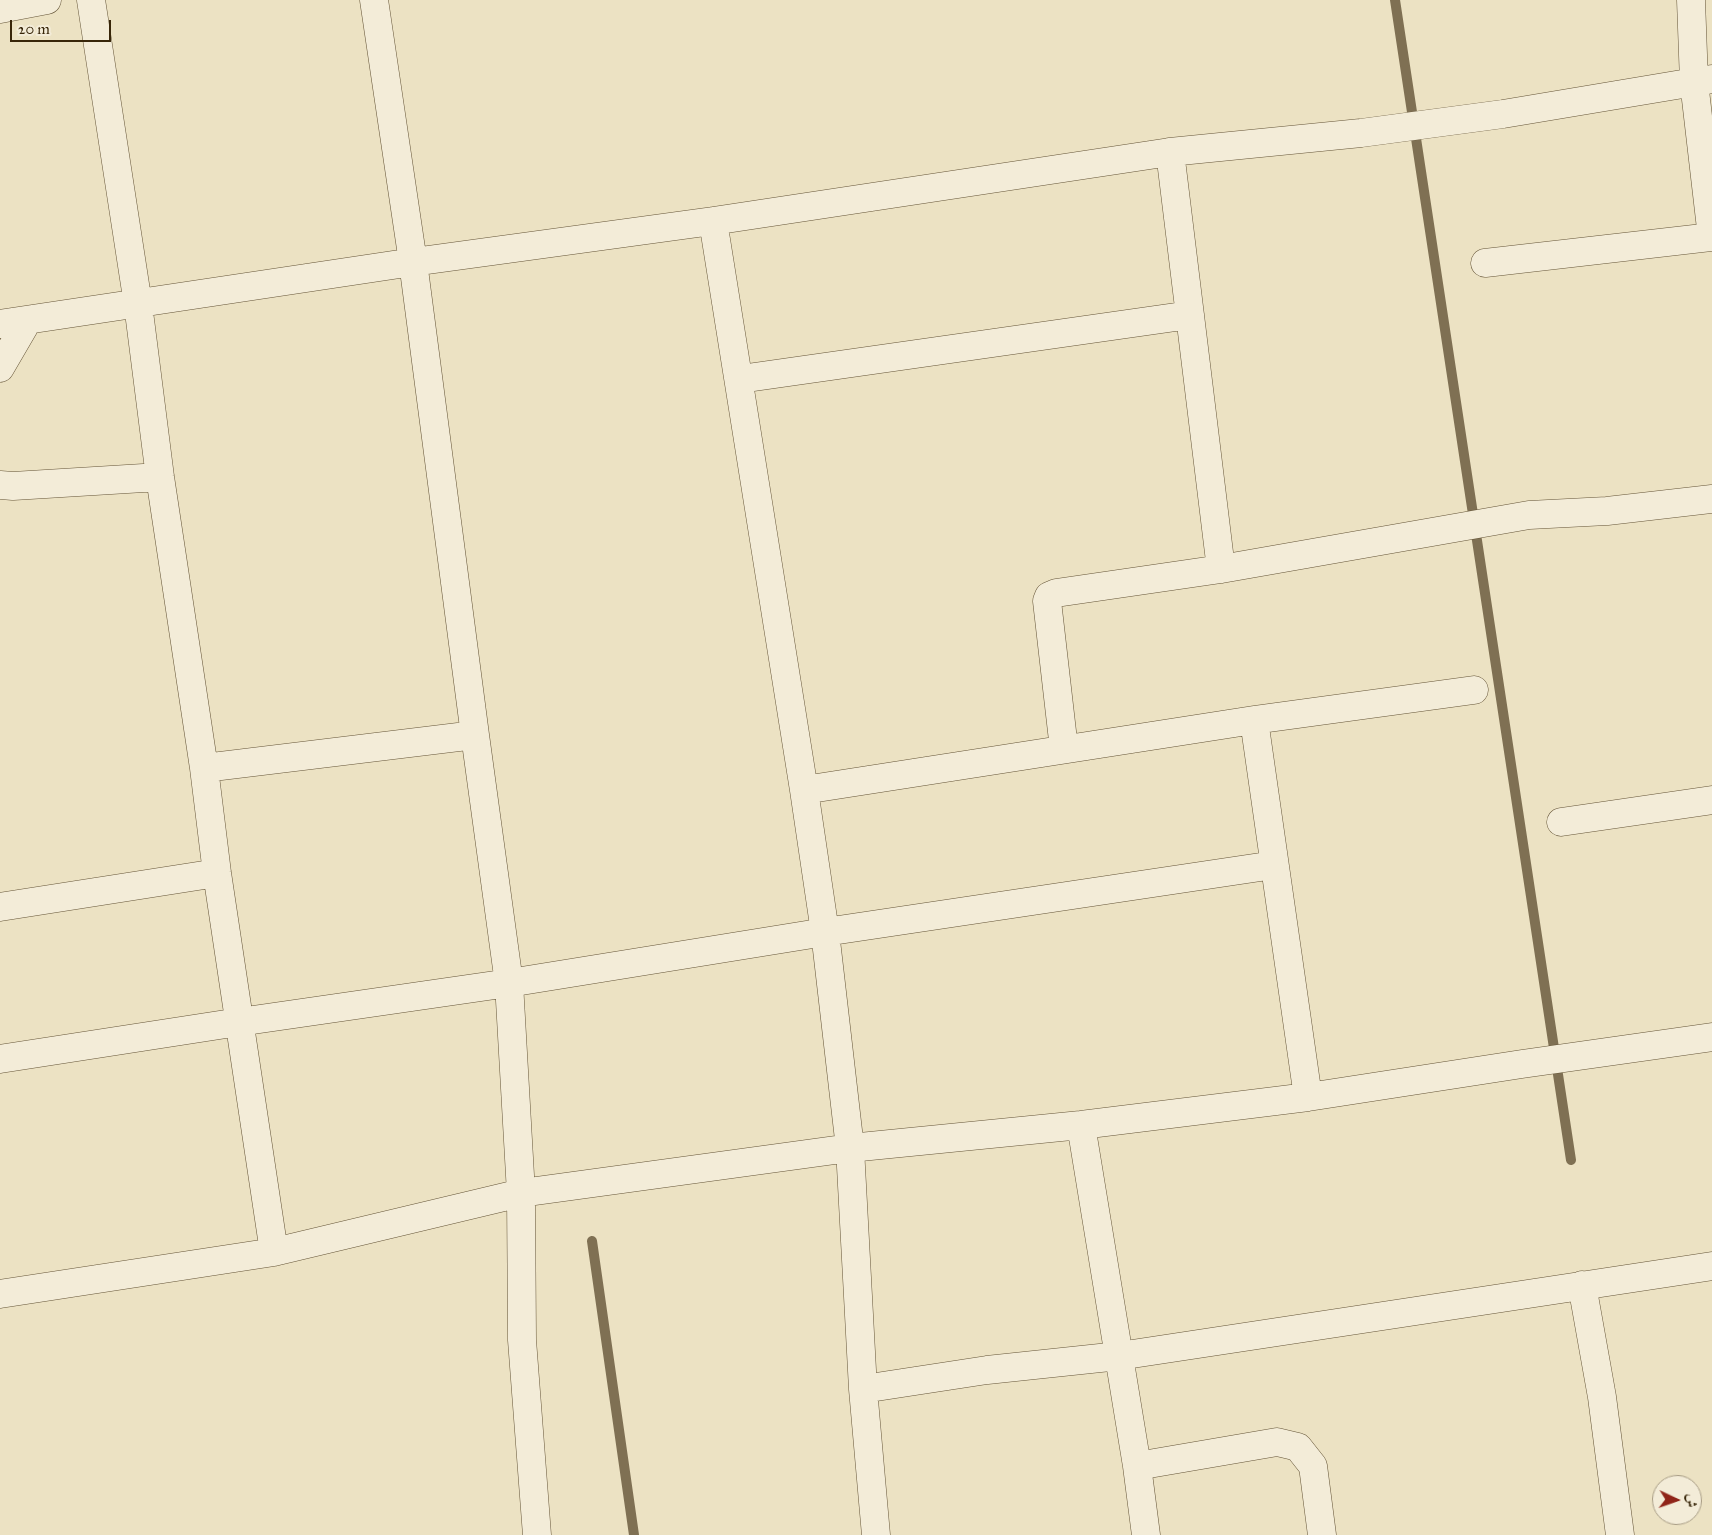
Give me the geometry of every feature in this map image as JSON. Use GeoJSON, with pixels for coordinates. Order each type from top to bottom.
{"type":"FeatureCollection","features":[{"type":"Feature","properties":{"kind":"street"},"geometry":{"type":"LineString","coordinates":[[0,8],[47,0]]}},
{"type":"Feature","properties":{"kind":"street"},"geometry":{"type":"LineString","coordinates":[[91,0],[138,304],[160,477],[274,1252]]}},
{"type":"Feature","properties":{"kind":"street"},"geometry":{"type":"LineString","coordinates":[[374,0],[413,262],[509,983],[521,1193],[522,1340],[537,1535]]}},
{"type":"Feature","properties":{"kind":"street"},"geometry":{"type":"LineString","coordinates":[[1485,263],[1712,237],[1703,81],[1691,0]]}},
{"type":"Feature","properties":{"kind":"street"},"geometry":{"type":"LineString","coordinates":[[0,324],[413,262],[713,221],[1170,152],[1361,132],[1503,114],[1703,81]]}},
{"type":"Feature","properties":{"kind":"street"},"geometry":{"type":"LineString","coordinates":[[1170,152],[1221,569]]}},
{"type":"Feature","properties":{"kind":"street"},"geometry":{"type":"LineString","coordinates":[[713,221],[740,379],[825,932],[850,1148],[863,1389],[876,1535]]}},
{"type":"Feature","properties":{"kind":"street"},"geometry":{"type":"LineString","coordinates":[[740,379],[1190,315]]}},
{"type":"Feature","properties":{"kind":"street"},"geometry":{"type":"LineString","coordinates":[[0,368],[28,320]]}},
{"type":"Feature","properties":{"kind":"street"},"geometry":{"type":"LineString","coordinates":[[0,485],[160,477]]}},
{"type":"Feature","properties":{"kind":"street"},"geometry":{"type":"LineString","coordinates":[[1064,749],[1047,601],[1049,596],[1056,593],[1221,569],[1529,515],[1607,511],[1712,498]]}},
{"type":"Feature","properties":{"kind":"street"},"geometry":{"type":"LineString","coordinates":[[804,790],[1254,720],[1474,690]]}},
{"type":"Feature","properties":{"kind":"street"},"geometry":{"type":"LineString","coordinates":[[1254,720],[1308,1097]]}},
{"type":"Feature","properties":{"kind":"street"},"geometry":{"type":"LineString","coordinates":[[204,768],[475,735]]}},
{"type":"Feature","properties":{"kind":"street"},"geometry":{"type":"LineString","coordinates":[[1561,822],[1712,800]]}},
{"type":"Feature","properties":{"kind":"street"},"geometry":{"type":"LineString","coordinates":[[0,1059],[1274,865]]}},
{"type":"Feature","properties":{"kind":"street"},"geometry":{"type":"LineString","coordinates":[[0,906],[217,873]]}},
{"type":"Feature","properties":{"kind":"street"},"geometry":{"type":"LineString","coordinates":[[0,1294],[274,1252],[521,1193],[850,1148],[1081,1125],[1308,1097],[1712,1037]]}},
{"type":"Feature","properties":{"kind":"street"},"geometry":{"type":"LineString","coordinates":[[1081,1125],[1137,1466],[1146,1535]]}},
{"type":"Feature","properties":{"kind":"street"},"geometry":{"type":"LineString","coordinates":[[863,1389],[987,1370],[1119,1356],[1274,1334],[1712,1266]]}},
{"type":"Feature","properties":{"kind":"street"},"geometry":{"type":"LineString","coordinates":[[1582,1285],[1602,1396],[1620,1535]]}},
{"type":"Feature","properties":{"kind":"street"},"geometry":{"type":"LineString","coordinates":[[1137,1466],[1277,1442],[1298,1447],[1313,1466],[1322,1535]]}},
{"type":"Feature","properties":{"kind":"waterway"},"geometry":{"type":"LineString","coordinates":[[1395,0],[1571,1160]]}},
{"type":"Feature","properties":{"kind":"waterway"},"geometry":{"type":"LineString","coordinates":[[592,1241],[634,1535]]}}]}
